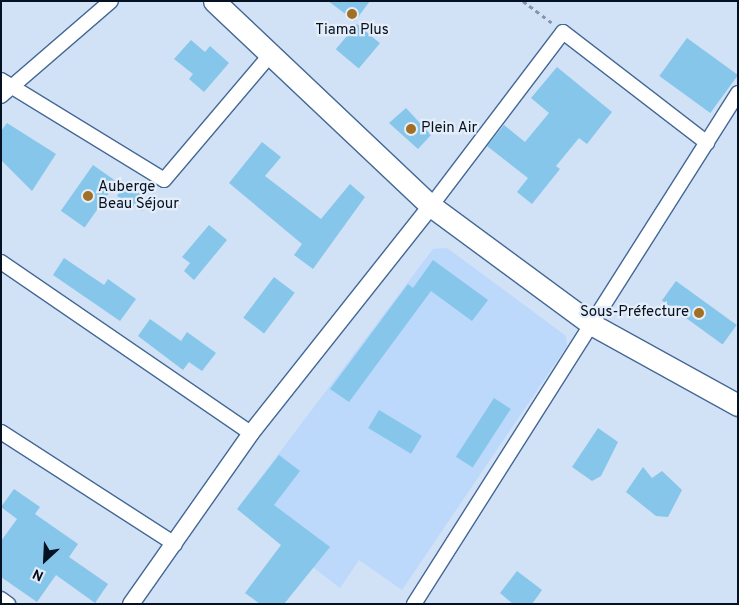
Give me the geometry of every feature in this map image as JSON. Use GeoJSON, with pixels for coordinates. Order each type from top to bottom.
{"type":"FeatureCollection","features":[{"type":"Feature","properties":{"kind":"main road"},"geometry":{"type":"LineString","coordinates":[[214,1],[431,206],[591,324],[738,405]]}},
{"type":"Feature","properties":{"kind":"street"},"geometry":{"type":"LineString","coordinates":[[111,1],[4,87],[164,180],[270,55]]}},
{"type":"Feature","properties":{"kind":"street"},"geometry":{"type":"LineString","coordinates":[[131,604],[175,544],[251,433],[431,206],[563,32],[707,143]]}},
{"type":"Feature","properties":{"kind":"street"},"geometry":{"type":"LineString","coordinates":[[414,604],[738,93]]}},
{"type":"Feature","properties":{"kind":"street"},"geometry":{"type":"LineString","coordinates":[[1,262],[251,433]]}},
{"type":"Feature","properties":{"kind":"street"},"geometry":{"type":"LineString","coordinates":[[1,432],[175,544]]}},
{"type":"Feature","properties":{"kind":"street"},"geometry":{"type":"LineString","coordinates":[[1,599],[8,604]]}},
{"type":"Feature","properties":{"kind":"path"},"geometry":{"type":"LineString","coordinates":[[523,1],[563,32]]}},
{"type":"Feature","properties":{"kind":"shaded area"},"geometry":{"type":"Polygon","coordinates":[[[447,248],[566,336],[567,346],[402,590],[359,560],[340,588],[237,509],[433,249],[447,248]]]}},
{"type":"Feature","properties":{"kind":"building","name":"Tiama Plus"},"geometry":{"type":"Polygon","coordinates":[[[328,1],[370,1],[355,21],[328,1]]]}},
{"type":"Feature","properties":{"kind":"building"},"geometry":{"type":"Polygon","coordinates":[[[357,24],[380,43],[359,69],[336,49],[357,24]]]}},
{"type":"Feature","properties":{"kind":"building"},"geometry":{"type":"Polygon","coordinates":[[[687,38],[738,75],[710,113],[659,76],[687,38]]]}},
{"type":"Feature","properties":{"kind":"building"},"geometry":{"type":"Polygon","coordinates":[[[191,40],[205,52],[210,46],[229,63],[204,92],[189,79],[193,74],[174,59],[191,40]]]}},
{"type":"Feature","properties":{"kind":"building"},"geometry":{"type":"Polygon","coordinates":[[[557,67],[612,112],[587,144],[579,138],[556,166],[560,169],[532,204],[517,192],[528,178],[487,146],[504,125],[525,142],[549,113],[531,98],[557,67]]]}},
{"type":"Feature","properties":{"kind":"building","name":"Plein Air"},"geometry":{"type":"Polygon","coordinates":[[[406,108],[431,135],[418,149],[389,123],[406,108]]]}},
{"type":"Feature","properties":{"kind":"building"},"geometry":{"type":"Polygon","coordinates":[[[7,123],[56,154],[32,191],[1,160],[1,131],[7,123]]]}},
{"type":"Feature","properties":{"kind":"building"},"geometry":{"type":"Polygon","coordinates":[[[262,142],[281,157],[265,176],[321,219],[350,184],[365,197],[313,269],[294,255],[302,244],[229,183],[262,142]]]}},
{"type":"Feature","properties":{"kind":"building","name":"Auberge Beau Séjour"},"geometry":{"type":"Polygon","coordinates":[[[93,165],[117,182],[85,228],[61,211],[93,165]]]}},
{"type":"Feature","properties":{"kind":"building"},"geometry":{"type":"Polygon","coordinates":[[[125,183],[150,201],[142,211],[117,196],[125,183]]]}},
{"type":"Feature","properties":{"kind":"building"},"geometry":{"type":"Polygon","coordinates":[[[209,225],[227,240],[194,280],[184,271],[190,263],[182,257],[209,225]]]}},
{"type":"Feature","properties":{"kind":"building"},"geometry":{"type":"Polygon","coordinates":[[[64,258],[104,285],[108,279],[136,299],[120,321],[53,275],[64,258]]]}},
{"type":"Feature","properties":{"kind":"building"},"geometry":{"type":"Polygon","coordinates":[[[433,260],[488,300],[472,321],[431,291],[349,402],[330,389],[408,284],[413,288],[433,260]]]}},
{"type":"Feature","properties":{"kind":"building"},"geometry":{"type":"Polygon","coordinates":[[[274,277],[295,293],[264,333],[243,318],[274,277]]]}},
{"type":"Feature","properties":{"kind":"building","name":"Sous-Préfecture"},"geometry":{"type":"Polygon","coordinates":[[[676,281],[737,325],[723,345],[662,300],[676,281]]]}},
{"type":"Feature","properties":{"kind":"building"},"geometry":{"type":"Polygon","coordinates":[[[150,319],[181,341],[187,332],[216,353],[202,371],[189,362],[183,370],[138,336],[150,319]]]}},
{"type":"Feature","properties":{"kind":"building"},"geometry":{"type":"Polygon","coordinates":[[[494,398],[511,409],[473,468],[456,457],[494,398]]]}},
{"type":"Feature","properties":{"kind":"building"},"geometry":{"type":"Polygon","coordinates":[[[379,410],[422,436],[411,454],[368,428],[379,410]]]}},
{"type":"Feature","properties":{"kind":"building"},"geometry":{"type":"Polygon","coordinates":[[[598,428],[618,442],[601,476],[592,481],[572,467],[598,428]]]}},
{"type":"Feature","properties":{"kind":"building"},"geometry":{"type":"Polygon","coordinates":[[[279,455],[300,471],[274,505],[330,547],[284,604],[260,604],[245,593],[281,545],[237,509],[279,455]]]}},
{"type":"Feature","properties":{"kind":"building"},"geometry":{"type":"Polygon","coordinates":[[[643,467],[652,478],[662,471],[682,490],[668,517],[656,516],[626,492],[643,467]]]}},
{"type":"Feature","properties":{"kind":"building"},"geometry":{"type":"Polygon","coordinates":[[[14,489],[40,507],[35,514],[78,544],[69,557],[108,584],[95,603],[56,575],[37,602],[1,577],[1,541],[17,519],[1,507],[14,489]]]}},
{"type":"Feature","properties":{"kind":"building"},"geometry":{"type":"Polygon","coordinates":[[[517,571],[542,590],[532,604],[513,604],[500,593],[517,571]]]}},
{"type":"Feature","properties":{"kind":"place","name":"Tiama Plus"},"geometry":{"type":"Point","coordinates":[352,14]}},
{"type":"Feature","properties":{"kind":"place","name":"Plein Air"},"geometry":{"type":"Point","coordinates":[411,129]}},
{"type":"Feature","properties":{"kind":"place","name":"Auberge Beau Séjour"},"geometry":{"type":"Point","coordinates":[88,196]}},
{"type":"Feature","properties":{"kind":"place","name":"Sous-Préfecture"},"geometry":{"type":"Point","coordinates":[699,313]}}]}
